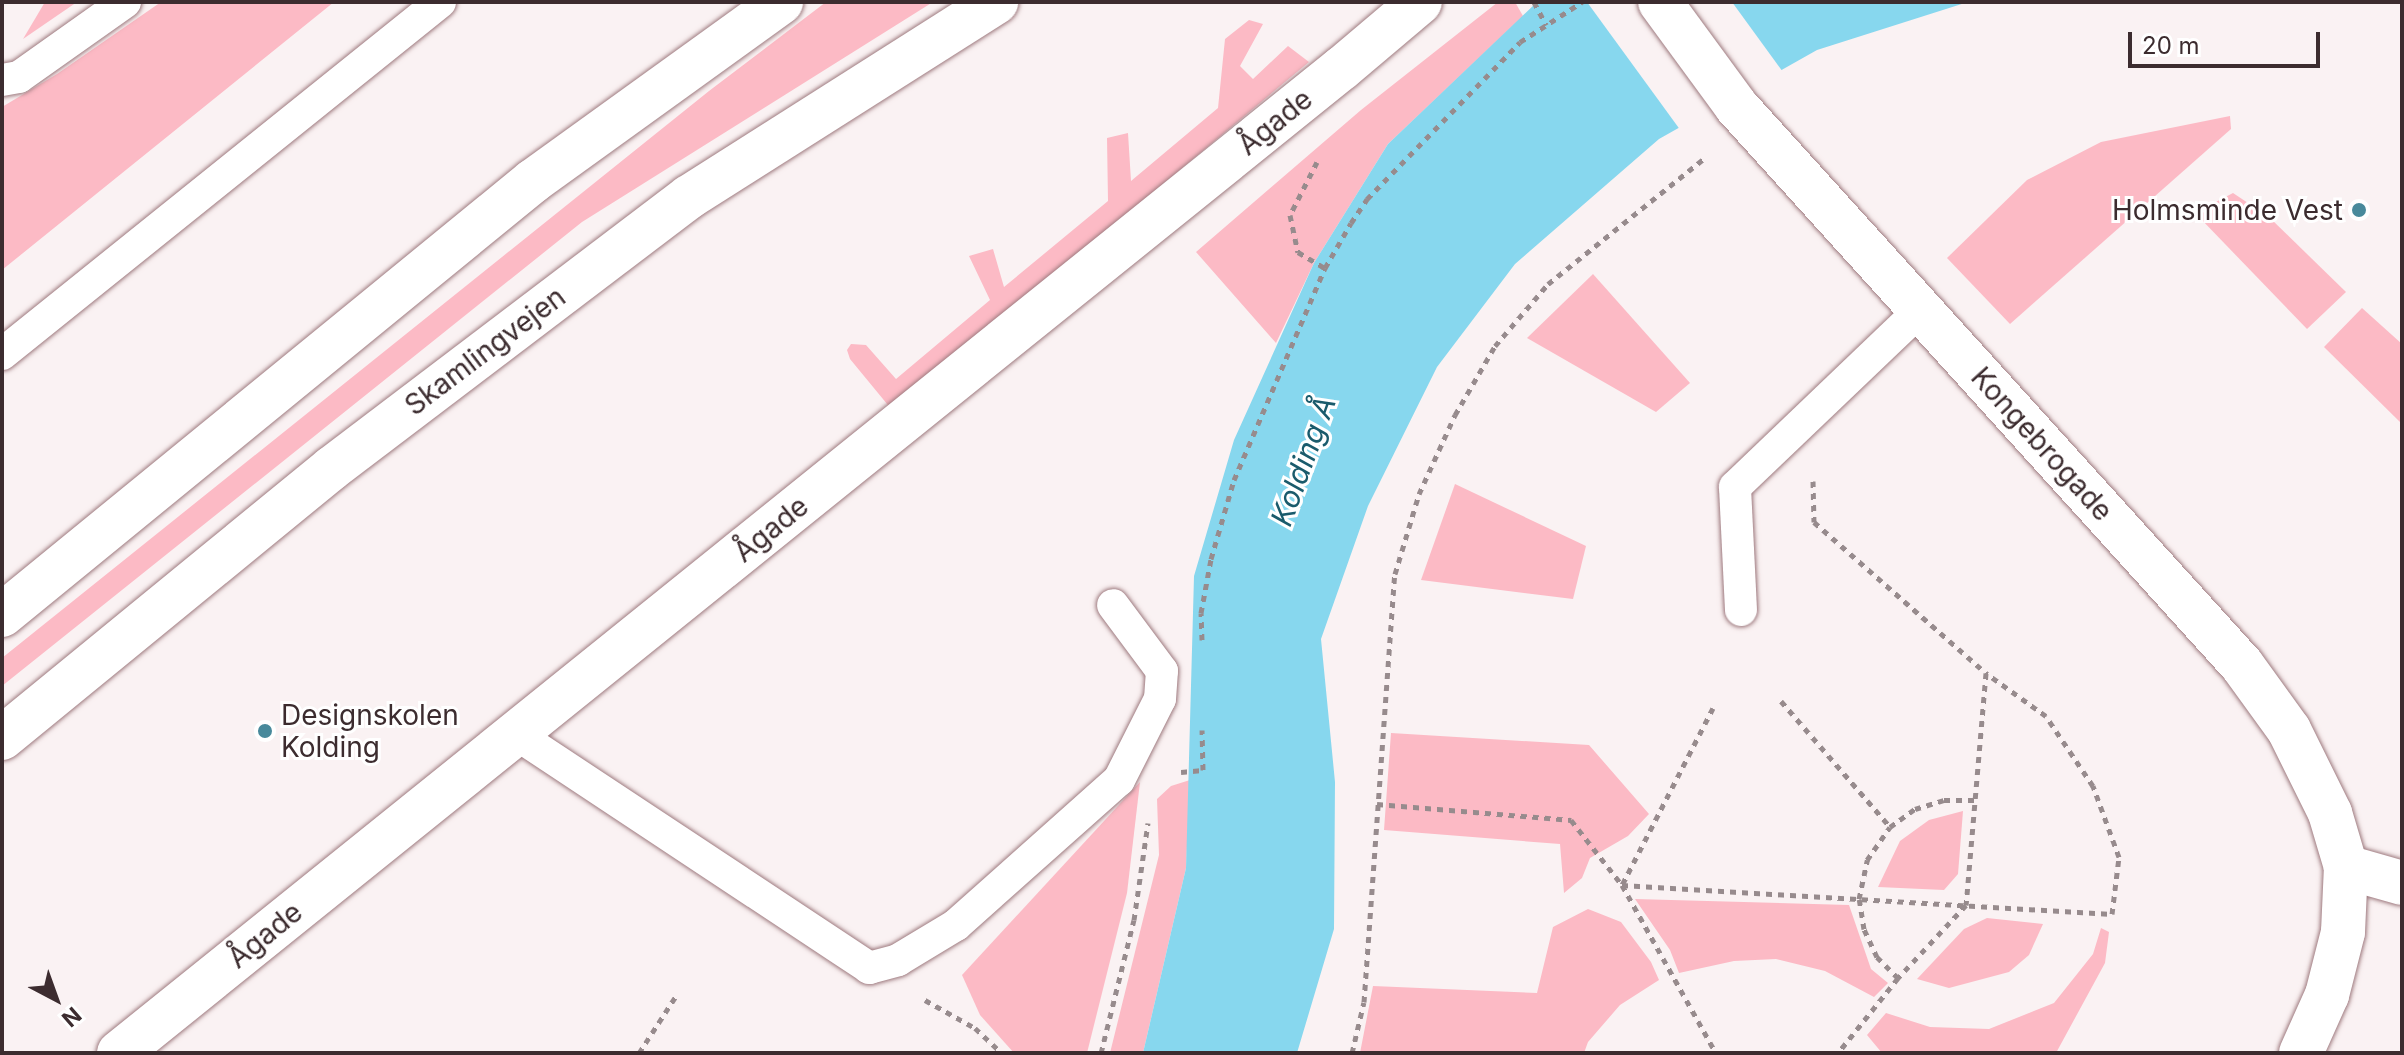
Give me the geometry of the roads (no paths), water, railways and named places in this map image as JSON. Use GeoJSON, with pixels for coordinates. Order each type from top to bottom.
{"type":"FeatureCollection","features":[{"type":"Feature","properties":{"kind":"street"},"geometry":{"type":"LineString","coordinates":[[2,615],[533,181],[781,2]]}},
{"type":"Feature","properties":{"kind":"street","name":"Skamlingvejen"},"geometry":{"type":"LineString","coordinates":[[2,738],[332,468],[689,197],[996,2]]}},
{"type":"Feature","properties":{"kind":"street","name":"Ågade"},"geometry":{"type":"LineString","coordinates":[[119,1053],[1420,2]]}},
{"type":"Feature","properties":{"kind":"street","name":"Kongebrogade"},"geometry":{"type":"LineString","coordinates":[[1660,2],[1743,114],[2242,665],[2289,730],[2330,813],[2346,867],[2343,932],[2327,995],[2301,1053]]}},
{"type":"Feature","properties":{"kind":"street"},"geometry":{"type":"LineString","coordinates":[[2346,867],[2402,883]]}},
{"type":"Feature","properties":{"kind":"lane"},"geometry":{"type":"LineString","coordinates":[[2,80],[19,77],[125,2]]}},
{"type":"Feature","properties":{"kind":"lane"},"geometry":{"type":"LineString","coordinates":[[2,354],[440,2]]}},
{"type":"Feature","properties":{"kind":"lane"},"geometry":{"type":"LineString","coordinates":[[1741,610],[1735,487],[1921,309]]}},
{"type":"Feature","properties":{"kind":"lane"},"geometry":{"type":"LineString","coordinates":[[516,734],[869,968],[898,960],[956,925],[1119,780],[1160,699],[1162,671],[1113,605]]}},
{"type":"Feature","properties":{"kind":"water","name":"Kolding Å"},"geometry":{"type":"Polygon","coordinates":[[[1537,2],[1968,2],[1817,50],[1659,139],[1515,264],[1437,367],[1368,506],[1321,639],[1335,782],[1334,929],[1297,1053],[1143,1053],[1186,868],[1194,576],[1234,440],[1314,263],[1388,144],[1537,2]]]}},
{"type":"Feature","properties":{"kind":"place","name":"Holmsminde Vest"},"geometry":{"type":"Point","coordinates":[2359,210]}},
{"type":"Feature","properties":{"kind":"place","name":"Designskolen Kolding"},"geometry":{"type":"Point","coordinates":[265,731]}}]}
